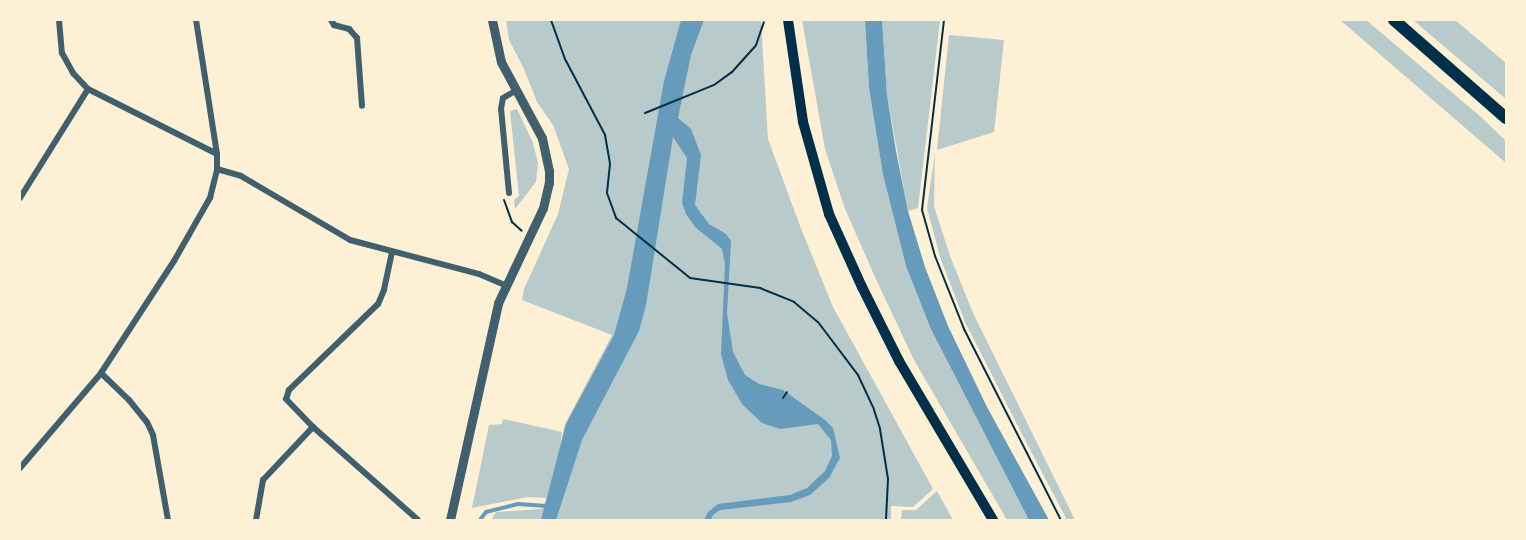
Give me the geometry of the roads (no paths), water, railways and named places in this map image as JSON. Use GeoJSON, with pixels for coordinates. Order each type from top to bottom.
{"type":"FeatureCollection","features":[{"type":"Feature","properties":{"kind":"highway"},"geometry":{"type":"LineString","coordinates":[[1394,20],[1506,118]]}},
{"type":"Feature","properties":{"kind":"main road"},"geometry":{"type":"LineString","coordinates":[[788,20],[803,122],[830,214],[862,287],[899,361],[993,520]]}},
{"type":"Feature","properties":{"kind":"street"},"geometry":{"type":"LineString","coordinates":[[59,20],[62,53],[73,73],[88,89],[217,154]]}},
{"type":"Feature","properties":{"kind":"street"},"geometry":{"type":"LineString","coordinates":[[20,468],[101,374],[210,198],[217,170],[217,154],[196,20]]}},
{"type":"Feature","properties":{"kind":"street"},"geometry":{"type":"LineString","coordinates":[[331,20],[334,25],[349,29],[357,38],[362,106]]}},
{"type":"Feature","properties":{"kind":"street"},"geometry":{"type":"LineString","coordinates":[[450,520],[486,353],[505,285],[529,238],[547,195],[549,171],[538,128],[515,91],[501,62],[492,20]]}},
{"type":"Feature","properties":{"kind":"street"},"geometry":{"type":"LineString","coordinates":[[20,198],[88,89]]}},
{"type":"Feature","properties":{"kind":"street"},"geometry":{"type":"LineString","coordinates":[[509,193],[501,109],[503,98],[515,91]]}},
{"type":"Feature","properties":{"kind":"street"},"geometry":{"type":"LineString","coordinates":[[217,170],[241,176],[350,240],[479,274],[505,285]]}},
{"type":"Feature","properties":{"kind":"street"},"geometry":{"type":"LineString","coordinates":[[392,252],[384,290],[378,304],[289,390],[286,399],[291,407],[418,520]]}},
{"type":"Feature","properties":{"kind":"street"},"geometry":{"type":"LineString","coordinates":[[101,374],[129,400],[147,422],[153,435],[168,520]]}},
{"type":"Feature","properties":{"kind":"street"},"geometry":{"type":"LineString","coordinates":[[256,520],[262,480],[313,427]]}},
{"type":"Feature","properties":{"kind":"water"},"geometry":{"type":"Polygon","coordinates":[[[681,20],[704,20],[691,55],[678,118],[691,129],[701,155],[695,205],[709,224],[726,234],[731,241],[727,313],[733,352],[745,375],[759,384],[783,390],[825,420],[833,428],[840,458],[829,478],[810,495],[791,502],[720,510],[713,515],[711,520],[704,520],[708,512],[718,504],[790,495],[807,488],[825,471],[832,456],[831,440],[818,424],[780,429],[762,423],[742,404],[728,380],[721,354],[725,264],[722,249],[695,227],[686,214],[682,203],[687,158],[673,137],[646,305],[639,331],[582,440],[556,520],[541,520],[566,424],[614,335],[627,288],[664,81],[681,20]]]}},
{"type":"Feature","properties":{"kind":"water"},"geometry":{"type":"Polygon","coordinates":[[[865,20],[882,20],[887,95],[896,151],[908,211],[925,267],[948,326],[987,407],[1049,520],[1029,520],[931,329],[906,266],[883,175],[869,88],[865,20]]]}},
{"type":"Feature","properties":{"kind":"waterway"},"geometry":{"type":"LineString","coordinates":[[480,520],[486,512],[518,504],[550,506]]}}]}
